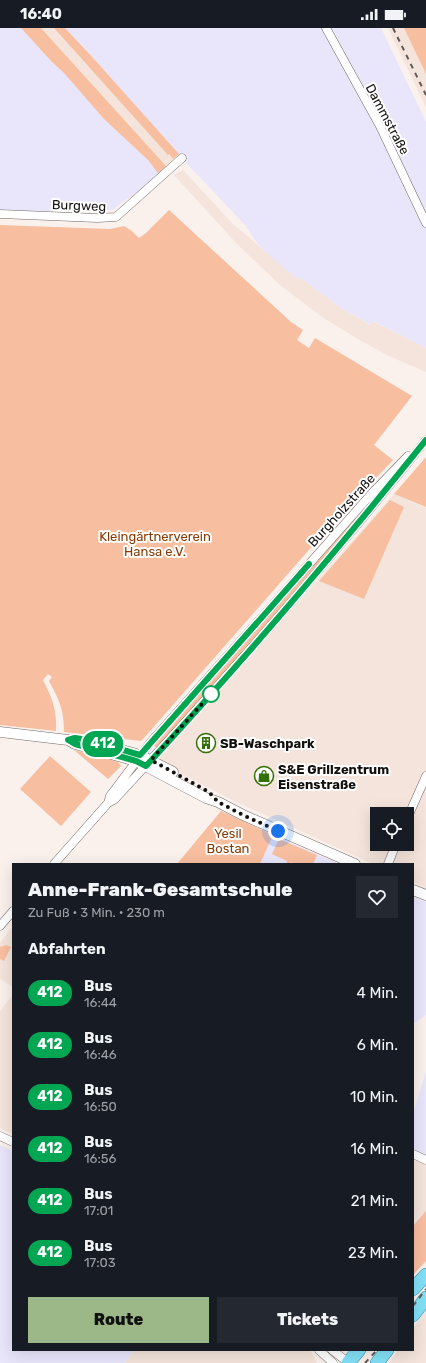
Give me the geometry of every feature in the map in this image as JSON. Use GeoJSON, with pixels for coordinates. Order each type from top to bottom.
{"type":"FeatureCollection","features":[{"type":"Feature","properties":{"kind":"main road"},"geometry":{"type":"LineString","coordinates":[[414,1288],[426,1275]]}},
{"type":"Feature","properties":{"kind":"main road"},"geometry":{"type":"LineString","coordinates":[[414,1314],[426,1298]]}},
{"type":"Feature","properties":{"kind":"main road"},"geometry":{"type":"LineString","coordinates":[[348,1363],[358,1351]]}},
{"type":"Feature","properties":{"kind":"main road"},"geometry":{"type":"LineString","coordinates":[[377,1363],[386,1351]]}},
{"type":"Feature","properties":{"kind":"street","name":"Dammstraße"},"geometry":{"type":"LineString","coordinates":[[326,28],[380,126],[426,224]]}},
{"type":"Feature","properties":{"kind":"street","name":"Burgweg"},"geometry":{"type":"LineString","coordinates":[[0,214],[97,218],[116,217],[182,158]]}},
{"type":"Feature","properties":{"kind":"street","name":"Burgholzstraße"},"geometry":{"type":"LineString","coordinates":[[108,803],[110,796],[138,758],[342,526],[426,440]]}},
{"type":"Feature","properties":{"kind":"street","name":"Burgholzstraße"},"geometry":{"type":"LineString","coordinates":[[55,863],[108,803],[115,799],[148,763],[282,614],[399,469]]}},
{"type":"Feature","properties":{"kind":"street"},"geometry":{"type":"LineString","coordinates":[[0,732],[68,740],[75,744],[138,758],[209,792],[218,802],[243,815],[353,863]]}},
{"type":"Feature","properties":{"kind":"street"},"geometry":{"type":"LineString","coordinates":[[412,807],[426,776]]}},
{"type":"Feature","properties":{"kind":"street"},"geometry":{"type":"LineString","coordinates":[[388,863],[393,851]]}},
{"type":"Feature","properties":{"kind":"street"},"geometry":{"type":"LineString","coordinates":[[414,890],[426,895]]}},
{"type":"Feature","properties":{"kind":"street"},"geometry":{"type":"LineString","coordinates":[[0,926],[12,912]]}},
{"type":"Feature","properties":{"kind":"street"},"geometry":{"type":"LineString","coordinates":[[0,1136],[12,1142]]}},
{"type":"Feature","properties":{"kind":"street"},"geometry":{"type":"LineString","coordinates":[[414,1154],[426,1160]]}},
{"type":"Feature","properties":{"kind":"street"},"geometry":{"type":"LineString","coordinates":[[320,1351],[334,1363]]}},
{"type":"Feature","properties":{"kind":"street"},"geometry":{"type":"LineString","coordinates":[[333,1351],[348,1363]]}},
{"type":"Feature","properties":{"kind":"shaded area"},"geometry":{"type":"Polygon","coordinates":[[[0,28],[21,28],[64,73],[104,119],[148,160],[158,172],[166,166],[169,170],[153,183],[125,200],[113,210],[0,212],[0,28]]]}},
{"type":"Feature","properties":{"kind":"shaded area"},"geometry":{"type":"Polygon","coordinates":[[[41,28],[54,28],[173,159],[166,166],[41,28]]]}},
{"type":"Feature","properties":{"kind":"shaded area"},"geometry":{"type":"Polygon","coordinates":[[[65,28],[381,28],[426,122],[426,348],[373,321],[371,325],[338,306],[300,277],[298,279],[273,259],[256,242],[246,226],[188,165],[65,28]]]}},
{"type":"Feature","properties":{"kind":"shaded area"},"geometry":{"type":"Polygon","coordinates":[[[388,28],[404,28],[426,74],[426,107],[388,28]]]}},
{"type":"Feature","properties":{"kind":"shaded area"},"geometry":{"type":"Polygon","coordinates":[[[183,170],[232,223],[298,279],[300,277],[338,306],[370,325],[372,321],[426,348],[426,372],[389,356],[358,339],[322,317],[280,285],[237,244],[174,175],[183,170]]]}},
{"type":"Feature","properties":{"kind":"shaded area"},"geometry":{"type":"Polygon","coordinates":[[[394,494],[426,508],[426,888],[414,882],[414,863],[371,863],[234,801],[157,761],[394,494]]]}},
{"type":"Feature","properties":{"kind":"shaded area"},"geometry":{"type":"Polygon","coordinates":[[[273,835],[336,863],[260,863],[273,835]]]}},
{"type":"Feature","properties":{"kind":"shaded area"},"geometry":{"type":"Polygon","coordinates":[[[414,897],[426,902],[426,1015],[414,1023],[414,897]]]}},
{"type":"Feature","properties":{"kind":"shaded area"},"geometry":{"type":"Polygon","coordinates":[[[12,927],[12,986],[0,979],[0,943],[12,927]]]}},
{"type":"Feature","properties":{"kind":"shaded area"},"geometry":{"type":"Polygon","coordinates":[[[12,996],[12,1134],[0,1128],[0,1011],[12,996]]]}},
{"type":"Feature","properties":{"kind":"shaded area"},"geometry":{"type":"Polygon","coordinates":[[[426,1072],[426,1156],[414,1150],[414,1111],[426,1072]]]}},
{"type":"Feature","properties":{"kind":"shaded area"},"geometry":{"type":"Polygon","coordinates":[[[0,1145],[12,1151],[12,1351],[134,1351],[125,1363],[0,1363],[0,1145]]]}},
{"type":"Feature","properties":{"kind":"shaded area"},"geometry":{"type":"Polygon","coordinates":[[[414,1150],[426,1156],[426,1212],[414,1225],[414,1150]]]}},
{"type":"Feature","properties":{"kind":"shaded area"},"geometry":{"type":"Polygon","coordinates":[[[426,1310],[426,1363],[389,1363],[397,1351],[414,1351],[414,1328],[426,1310]]]}},
{"type":"Feature","properties":{"kind":"shaded area"},"geometry":{"type":"Polygon","coordinates":[[[134,1351],[311,1351],[317,1363],[125,1363],[134,1351]]]}},
{"type":"Feature","properties":{"kind":"green space"},"geometry":{"type":"Polygon","coordinates":[[[21,28],[41,28],[166,166],[158,173],[148,160],[104,119],[64,73],[21,28]]]}},
{"type":"Feature","properties":{"kind":"green space"},"geometry":{"type":"Polygon","coordinates":[[[54,28],[65,28],[179,154],[173,159],[169,154],[168,155],[54,28]]]}},
{"type":"Feature","properties":{"kind":"green space"},"geometry":{"type":"Polygon","coordinates":[[[404,28],[426,28],[426,74],[404,28]]]}},
{"type":"Feature","properties":{"kind":"green space","name":"Kleingärtnerverein Hansa e.V."},"geometry":{"type":"Polygon","coordinates":[[[169,210],[291,322],[303,330],[297,340],[309,348],[315,338],[412,396],[374,445],[393,460],[321,536],[141,741],[64,732],[62,711],[49,681],[52,677],[48,674],[43,680],[53,704],[56,717],[56,731],[0,725],[0,225],[110,229],[124,226],[139,238],[169,210]]]}},
{"type":"Feature","properties":{"kind":"green space"},"geometry":{"type":"Polygon","coordinates":[[[426,457],[426,507],[394,494],[426,457]]]}},
{"type":"Feature","properties":{"kind":"green space"},"geometry":{"type":"Polygon","coordinates":[[[390,500],[404,507],[364,599],[319,581],[390,500]]]}},
{"type":"Feature","properties":{"kind":"green space"},"geometry":{"type":"Polygon","coordinates":[[[362,508],[364,510],[334,547],[158,748],[152,745],[362,508]]]}},
{"type":"Feature","properties":{"kind":"green space"},"geometry":{"type":"Polygon","coordinates":[[[74,750],[118,762],[121,766],[108,779],[74,750]]]}},
{"type":"Feature","properties":{"kind":"green space"},"geometry":{"type":"Polygon","coordinates":[[[50,756],[91,792],[61,826],[20,789],[50,756]]]}},
{"type":"Feature","properties":{"kind":"green space","name":"Yesil Bostan"},"geometry":{"type":"Polygon","coordinates":[[[221,811],[273,835],[260,863],[178,863],[221,811]]]}},
{"type":"Feature","properties":{"kind":"green space"},"geometry":{"type":"Polygon","coordinates":[[[279,839],[317,855],[313,863],[286,863],[287,861],[272,854],[279,839]]]}},
{"type":"Feature","properties":{"kind":"green space"},"geometry":{"type":"Polygon","coordinates":[[[6,945],[11,947],[4,961],[0,959],[0,946],[6,945]]]}},
{"type":"Feature","properties":{"kind":"green space"},"geometry":{"type":"Polygon","coordinates":[[[426,1211],[426,1261],[414,1274],[414,1225],[426,1211]]]}},
{"type":"Feature","properties":{"kind":"railway"},"geometry":{"type":"LineString","coordinates":[[393,28],[426,95]]}},
{"type":"Feature","properties":{"kind":"railway"},"geometry":{"type":"LineString","coordinates":[[414,1305],[426,1289]]}},
{"type":"Feature","properties":{"kind":"railway"},"geometry":{"type":"LineString","coordinates":[[365,1363],[376,1351]]}},
{"type":"Feature","properties":{"kind":"bus line","name":"412"},"geometry":{"type":"LineString","coordinates":[[309,564],[140,755],[89,740],[75,738],[68,740],[75,744],[136,761],[146,766],[282,614],[383,494],[426,440]]}},
{"type":"Feature","properties":{"kind":"place","name":"SB-Waschpark"},"geometry":{"type":"Point","coordinates":[206,743]}},
{"type":"Feature","properties":{"kind":"place","name":"S&E Grillzentrum Eisenstraße"},"geometry":{"type":"Point","coordinates":[264,776]}},
{"type":"Feature","properties":{"kind":"route"},"geometry":{"type":"LineString","coordinates":[[211,694],[151,760],[209,792],[218,802],[278,831]]}}]}
